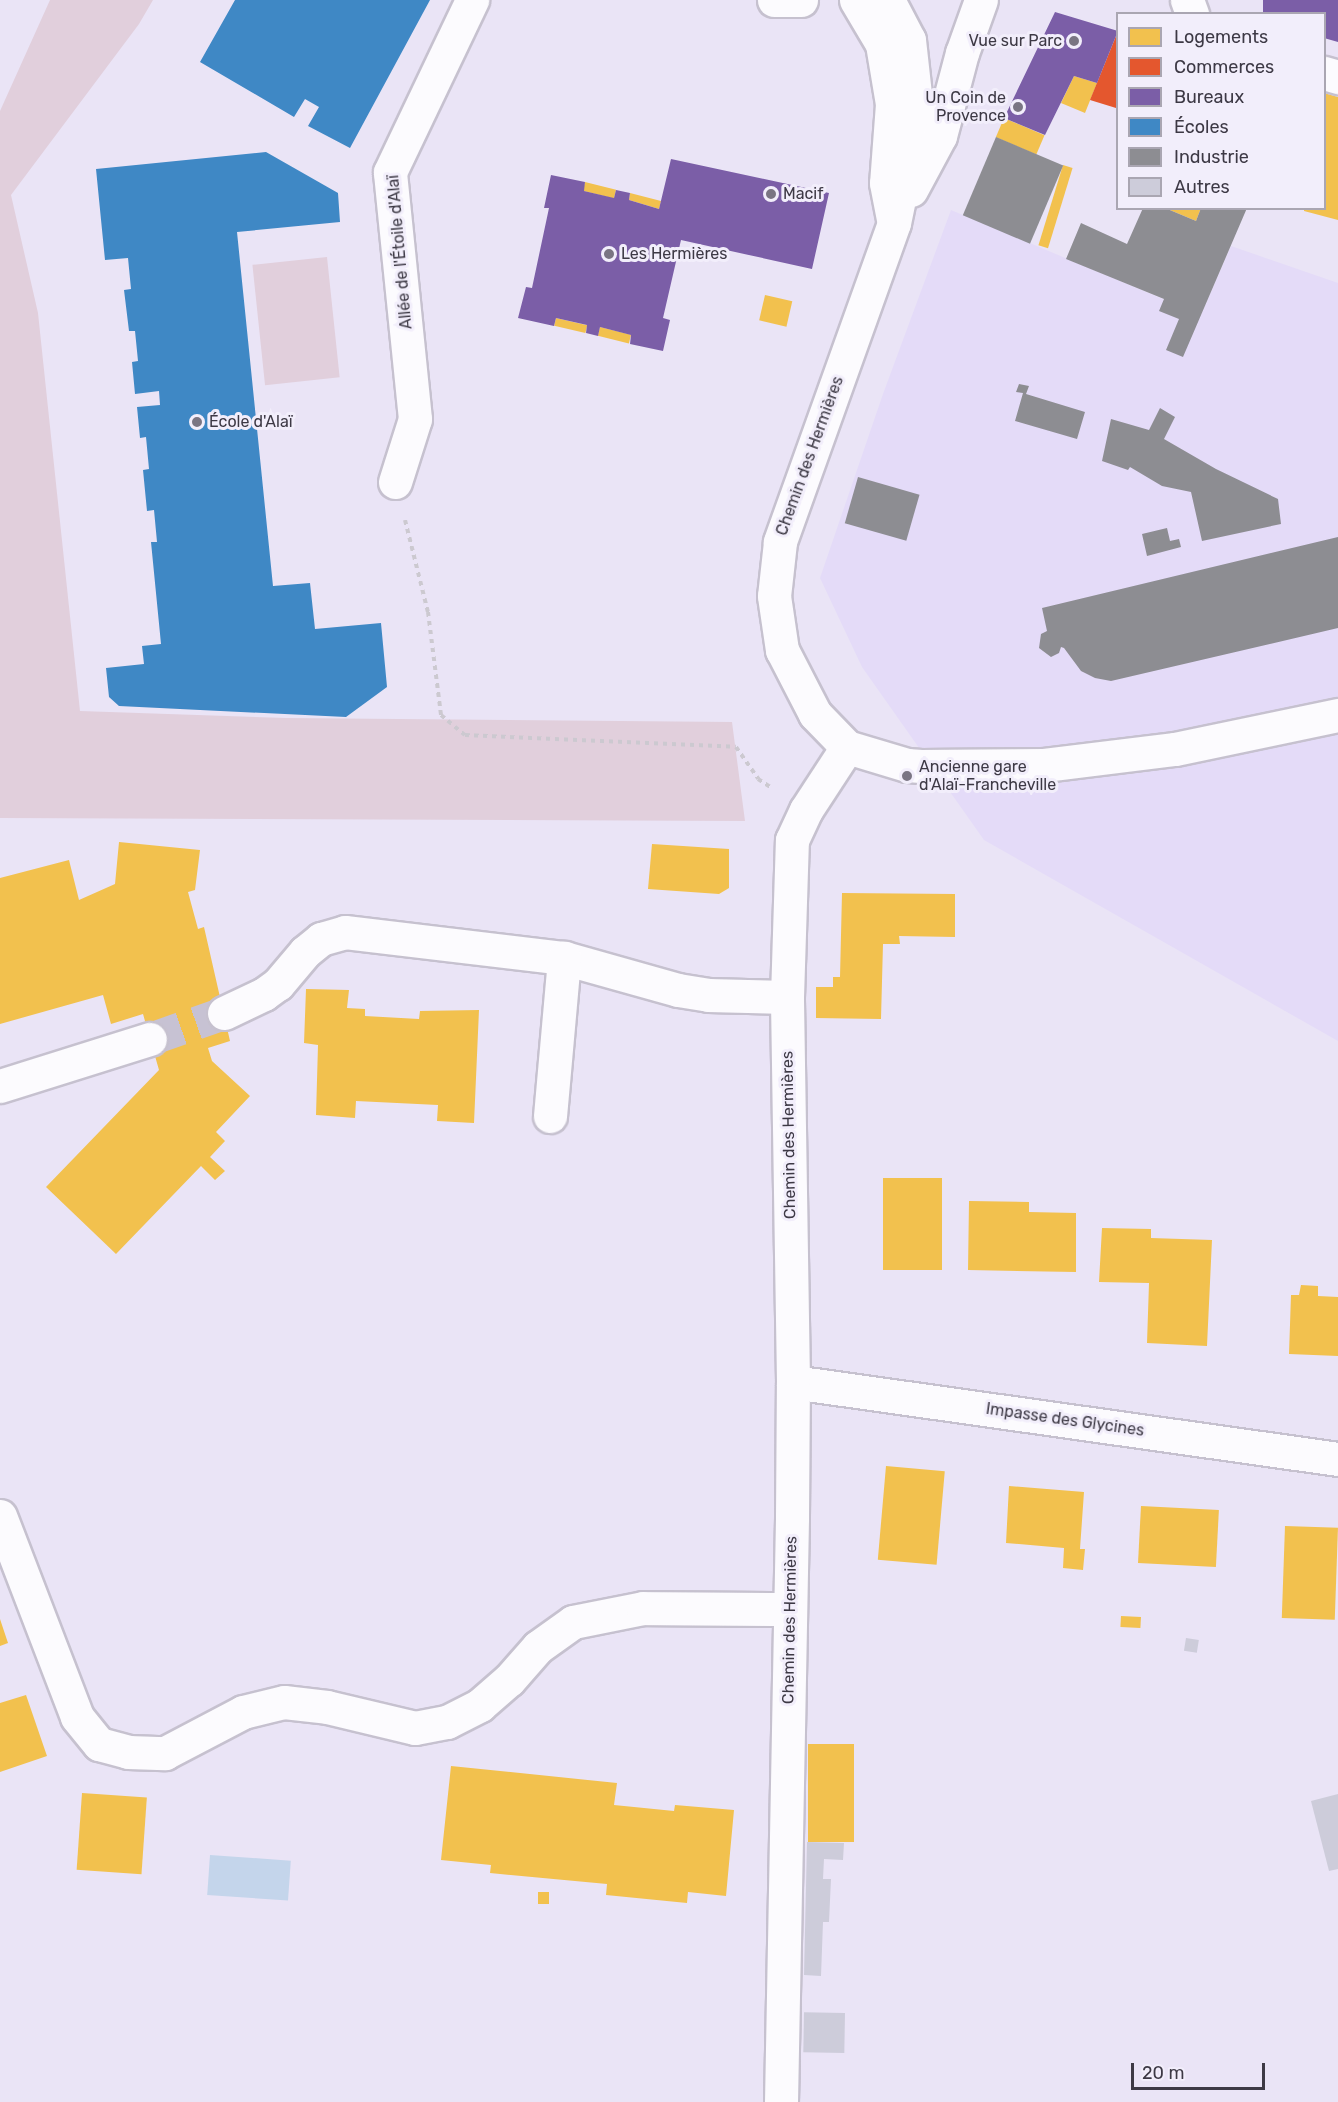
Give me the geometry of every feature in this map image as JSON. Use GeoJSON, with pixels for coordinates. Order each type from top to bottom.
{"type":"FeatureCollection","features":[{"type":"Feature","properties":{"kind":"street","name":"Allée de l'Étoile d'Alaï"},"geometry":{"type":"LineString","coordinates":[[395,482],[416,419],[390,172],[472,0]]}},
{"type":"Feature","properties":{"kind":"street"},"geometry":{"type":"LineString","coordinates":[[774,0],[801,0]]}},
{"type":"Feature","properties":{"kind":"street"},"geometry":{"type":"LineString","coordinates":[[856,0],[882,44],[892,104],[886,183],[894,223]]}},
{"type":"Feature","properties":{"kind":"street","name":"Chemin des Hermières"},"geometry":{"type":"LineString","coordinates":[[781,2102],[793,1382],[787,997],[792,840],[806,810],[847,747],[815,714],[782,650],[774,596],[780,543],[894,223],[917,112],[909,40],[888,0]]}},
{"type":"Feature","properties":{"kind":"street","name":"Chemin des Hermières"},"geometry":{"type":"LineString","coordinates":[[894,223],[940,136],[962,53],[981,0]]}},
{"type":"Feature","properties":{"kind":"street"},"geometry":{"type":"LineString","coordinates":[[847,747],[907,765],[1044,765],[1175,749],[1338,715]]}},
{"type":"Feature","properties":{"kind":"street"},"geometry":{"type":"LineString","coordinates":[[224,1013],[264,994],[278,984],[305,952],[321,939],[345,932],[564,958],[678,990],[708,995],[787,997]]}},
{"type":"Feature","properties":{"kind":"street"},"geometry":{"type":"LineString","coordinates":[[550,1116],[564,958]]}},
{"type":"Feature","properties":{"kind":"street"},"geometry":{"type":"LineString","coordinates":[[0,1086],[150,1039]]}},
{"type":"Feature","properties":{"kind":"street","name":"Impasse des Glycines"},"geometry":{"type":"LineString","coordinates":[[793,1382],[1338,1459]]}},
{"type":"Feature","properties":{"kind":"street"},"geometry":{"type":"LineString","coordinates":[[0,1516],[77,1717],[99,1744],[128,1752],[165,1753],[243,1712],[284,1702],[327,1707],[415,1728],[447,1722],[480,1705],[509,1680],[538,1647],[573,1622],[643,1608],[790,1610]]}},
{"type":"Feature","properties":{"kind":"path"},"geometry":{"type":"LineString","coordinates":[[395,482],[428,612],[441,715],[465,735],[736,747],[758,779],[778,791]]}},
{"type":"Feature","properties":{"kind":"shaded area"},"geometry":{"type":"Polygon","coordinates":[[[50,0],[153,0],[139,24],[11,195],[38,313],[80,711],[286,718],[732,722],[745,821],[0,818],[0,111],[50,0]]]}},
{"type":"Feature","properties":{"kind":"shaded area"},"geometry":{"type":"Polygon","coordinates":[[[951,210],[1201,315],[1231,246],[1338,283],[1338,1041],[984,840],[862,667],[820,578],[883,394],[951,210]]]}},
{"type":"Feature","properties":{"kind":"shaded area"},"geometry":{"type":"Polygon","coordinates":[[[327,257],[340,377],[265,385],[252,265],[327,257]]]}},
{"type":"Feature","properties":{"kind":"water"},"geometry":{"type":"Polygon","coordinates":[[[210,1855],[291,1861],[288,1901],[207,1895],[210,1855]]]}},
{"type":"Feature","properties":{"kind":"building: Logements"},"geometry":{"type":"Polygon","coordinates":[[[1074,76],[1097,83],[1085,113],[1061,103],[1074,76]]]}},
{"type":"Feature","properties":{"kind":"building: Logements"},"geometry":{"type":"Polygon","coordinates":[[[1326,94],[1338,97],[1338,220],[1304,211],[1326,210],[1326,94]]]}},
{"type":"Feature","properties":{"kind":"building: Logements"},"geometry":{"type":"Polygon","coordinates":[[[1004,118],[1045,135],[1036,155],[996,137],[1004,118]]]}},
{"type":"Feature","properties":{"kind":"building: Logements"},"geometry":{"type":"Polygon","coordinates":[[[1063,165],[1073,168],[1048,248],[1038,245],[1063,165]]]}},
{"type":"Feature","properties":{"kind":"building: Logements"},"geometry":{"type":"Polygon","coordinates":[[[585,182],[616,190],[614,198],[583,191],[585,182]]]}},
{"type":"Feature","properties":{"kind":"building: Logements"},"geometry":{"type":"Polygon","coordinates":[[[630,193],[661,201],[659,209],[629,200],[630,193]]]}},
{"type":"Feature","properties":{"kind":"building: Logements"},"geometry":{"type":"Polygon","coordinates":[[[1170,210],[1200,210],[1196,221],[1170,210]]]}},
{"type":"Feature","properties":{"kind":"building: Logements"},"geometry":{"type":"Polygon","coordinates":[[[765,295],[792,301],[786,327],[759,320],[765,295]]]}},
{"type":"Feature","properties":{"kind":"building: Logements"},"geometry":{"type":"Polygon","coordinates":[[[556,318],[587,325],[585,333],[554,326],[556,318]]]}},
{"type":"Feature","properties":{"kind":"building: Logements"},"geometry":{"type":"Polygon","coordinates":[[[600,327],[631,335],[629,343],[598,336],[600,327]]]}},
{"type":"Feature","properties":{"kind":"building: Logements"},"geometry":{"type":"Polygon","coordinates":[[[119,842],[200,850],[195,890],[188,892],[198,929],[204,927],[230,1041],[208,1048],[212,1061],[250,1096],[216,1132],[225,1141],[210,1157],[225,1171],[215,1180],[201,1166],[116,1254],[46,1187],[159,1070],[143,1014],[111,1024],[103,995],[0,1024],[0,878],[69,860],[79,900],[115,884],[119,842]]]}},
{"type":"Feature","properties":{"kind":"building: Logements"},"geometry":{"type":"Polygon","coordinates":[[[652,844],[729,849],[729,888],[719,894],[648,889],[652,844]]]}},
{"type":"Feature","properties":{"kind":"building: Logements"},"geometry":{"type":"Polygon","coordinates":[[[842,893],[955,894],[955,937],[899,936],[900,944],[883,944],[881,1019],[816,1018],[816,987],[833,987],[833,977],[840,977],[842,893]]]}},
{"type":"Feature","properties":{"kind":"building: Logements"},"geometry":{"type":"Polygon","coordinates":[[[306,989],[349,990],[347,1008],[365,1009],[365,1016],[419,1019],[420,1011],[479,1010],[474,1123],[437,1121],[438,1105],[356,1101],[355,1118],[316,1115],[318,1045],[304,1043],[306,989]]]}},
{"type":"Feature","properties":{"kind":"building: Logements"},"geometry":{"type":"Polygon","coordinates":[[[883,1178],[942,1178],[942,1270],[883,1270],[883,1178]]]}},
{"type":"Feature","properties":{"kind":"building: Logements"},"geometry":{"type":"Polygon","coordinates":[[[969,1201],[1029,1202],[1029,1212],[1076,1213],[1076,1272],[968,1270],[969,1201]]]}},
{"type":"Feature","properties":{"kind":"building: Logements"},"geometry":{"type":"Polygon","coordinates":[[[1102,1228],[1151,1229],[1151,1238],[1212,1240],[1207,1346],[1147,1343],[1149,1283],[1099,1282],[1102,1228]]]}},
{"type":"Feature","properties":{"kind":"building: Logements"},"geometry":{"type":"Polygon","coordinates":[[[1301,1285],[1318,1286],[1318,1296],[1338,1297],[1338,1356],[1289,1354],[1291,1295],[1299,1295],[1301,1285]]]}},
{"type":"Feature","properties":{"kind":"building: Logements"},"geometry":{"type":"Polygon","coordinates":[[[886,1466],[945,1471],[937,1565],[878,1560],[886,1466]]]}},
{"type":"Feature","properties":{"kind":"building: Logements"},"geometry":{"type":"Polygon","coordinates":[[[1009,1486],[1084,1492],[1080,1549],[1085,1549],[1083,1570],[1063,1568],[1064,1548],[1006,1543],[1009,1486]]]}},
{"type":"Feature","properties":{"kind":"building: Logements"},"geometry":{"type":"Polygon","coordinates":[[[1141,1506],[1219,1510],[1216,1567],[1138,1563],[1141,1506]]]}},
{"type":"Feature","properties":{"kind":"building: Logements"},"geometry":{"type":"Polygon","coordinates":[[[1285,1526],[1338,1528],[1335,1620],[1282,1618],[1285,1526]]]}},
{"type":"Feature","properties":{"kind":"building: Logements"},"geometry":{"type":"Polygon","coordinates":[[[1121,1616],[1141,1617],[1140,1628],[1120,1627],[1121,1616]]]}},
{"type":"Feature","properties":{"kind":"building: Logements"},"geometry":{"type":"Polygon","coordinates":[[[0,1619],[8,1643],[0,1646],[0,1619]]]}},
{"type":"Feature","properties":{"kind":"building: Logements"},"geometry":{"type":"Polygon","coordinates":[[[26,1695],[47,1756],[0,1772],[0,1703],[26,1695]]]}},
{"type":"Feature","properties":{"kind":"building: Logements"},"geometry":{"type":"Polygon","coordinates":[[[808,1744],[854,1744],[854,1842],[808,1842],[808,1744]]]}},
{"type":"Feature","properties":{"kind":"building: Logements"},"geometry":{"type":"Polygon","coordinates":[[[451,1766],[617,1783],[614,1805],[674,1811],[675,1805],[734,1810],[726,1896],[688,1892],[687,1903],[606,1895],[607,1884],[490,1873],[491,1865],[441,1860],[451,1766]]]}},
{"type":"Feature","properties":{"kind":"building: Logements"},"geometry":{"type":"Polygon","coordinates":[[[82,1793],[147,1798],[141,1874],[77,1870],[82,1793]]]}},
{"type":"Feature","properties":{"kind":"building: Logements"},"geometry":{"type":"Polygon","coordinates":[[[538,1892],[549,1892],[549,1904],[538,1904],[538,1892]]]}},
{"type":"Feature","properties":{"kind":"building: Commerces"},"geometry":{"type":"Polygon","coordinates":[[[1116,36],[1116,108],[1090,100],[1116,36]]]}},
{"type":"Feature","properties":{"kind":"building: Bureaux"},"geometry":{"type":"Polygon","coordinates":[[[1263,0],[1338,0],[1338,42],[1326,39],[1326,12],[1263,12],[1263,0]]]}},
{"type":"Feature","properties":{"kind":"building: Bureaux"},"geometry":{"type":"Polygon","coordinates":[[[1055,12],[1116,30],[1116,36],[1097,83],[1074,76],[1045,135],[1004,118],[1055,12]]]}},
{"type":"Feature","properties":{"kind":"building: Bureaux","name":"Les Hermières"},"geometry":{"type":"Polygon","coordinates":[[[671,159],[829,193],[812,269],[681,240],[663,318],[670,320],[663,351],[630,344],[631,335],[600,327],[598,336],[586,333],[587,325],[556,318],[554,326],[518,318],[526,287],[532,288],[549,208],[544,208],[551,175],[585,182],[584,191],[614,198],[616,190],[630,193],[629,200],[659,209],[671,159]]]}},
{"type":"Feature","properties":{"kind":"building: Écoles"},"geometry":{"type":"Polygon","coordinates":[[[235,0],[430,0],[350,148],[308,126],[319,107],[305,99],[294,117],[200,62],[235,0]]]}},
{"type":"Feature","properties":{"kind":"building: Écoles","name":"École d'Alaï"},"geometry":{"type":"Polygon","coordinates":[[[266,152],[338,193],[340,222],[237,232],[273,586],[310,583],[315,629],[381,623],[387,687],[346,717],[119,706],[109,697],[106,668],[144,664],[142,646],[161,644],[151,542],[157,542],[154,510],[147,511],[143,470],[149,469],[146,437],[140,438],[137,407],[160,405],[159,391],[135,394],[132,362],[138,361],[135,331],[129,331],[124,290],[131,289],[128,258],[105,260],[96,169],[266,152]]]}},
{"type":"Feature","properties":{"kind":"building: Industrie"},"geometry":{"type":"Polygon","coordinates":[[[996,137],[1063,166],[1030,244],[963,215],[996,137]]]}},
{"type":"Feature","properties":{"kind":"building: Industrie"},"geometry":{"type":"Polygon","coordinates":[[[1142,210],[1170,210],[1196,221],[1200,210],[1246,210],[1183,357],[1166,350],[1179,319],[1159,311],[1164,299],[1066,259],[1081,223],[1127,244],[1142,210]]]}},
{"type":"Feature","properties":{"kind":"building: Industrie"},"geometry":{"type":"Polygon","coordinates":[[[1019,384],[1029,386],[1026,394],[1085,412],[1077,439],[1015,421],[1023,393],[1016,392],[1019,384]]]}},
{"type":"Feature","properties":{"kind":"building: Industrie"},"geometry":{"type":"Polygon","coordinates":[[[1160,408],[1175,417],[1164,439],[1216,469],[1278,499],[1281,524],[1202,541],[1191,492],[1162,486],[1130,467],[1128,470],[1102,461],[1111,419],[1149,430],[1160,408]]]}},
{"type":"Feature","properties":{"kind":"building: Industrie"},"geometry":{"type":"Polygon","coordinates":[[[858,477],[920,495],[906,541],[845,523],[858,477]]]}},
{"type":"Feature","properties":{"kind":"building: Industrie"},"geometry":{"type":"Polygon","coordinates":[[[1167,528],[1170,541],[1179,539],[1181,547],[1147,556],[1142,534],[1167,528]]]}},
{"type":"Feature","properties":{"kind":"building: Industrie"},"geometry":{"type":"Polygon","coordinates":[[[1338,537],[1338,628],[1111,681],[1095,678],[1081,671],[1064,648],[1061,647],[1059,653],[1051,657],[1039,648],[1041,634],[1047,631],[1042,608],[1338,537]]]}},
{"type":"Feature","properties":{"kind":"building: Autres"},"geometry":{"type":"Polygon","coordinates":[[[1186,1638],[1199,1640],[1197,1653],[1184,1651],[1186,1638]]]}},
{"type":"Feature","properties":{"kind":"building: Autres"},"geometry":{"type":"Polygon","coordinates":[[[1338,1794],[1338,1869],[1329,1871],[1311,1801],[1338,1794]]]}},
{"type":"Feature","properties":{"kind":"building: Autres"},"geometry":{"type":"Polygon","coordinates":[[[807,1842],[844,1843],[843,1860],[824,1859],[823,1879],[831,1879],[829,1922],[823,1922],[821,1976],[804,1975],[807,1842]]]}},
{"type":"Feature","properties":{"kind":"building: Autres"},"geometry":{"type":"Polygon","coordinates":[[[804,2012],[845,2013],[844,2053],[803,2052],[804,2012]]]}},
{"type":"Feature","properties":{"kind":"tunnel"},"geometry":{"type":"LineString","coordinates":[[150,1039],[224,1013]]}},
{"type":"Feature","properties":{"kind":"place","name":"Vue sur Parc"},"geometry":{"type":"Point","coordinates":[1074,41]}},
{"type":"Feature","properties":{"kind":"place","name":"Un Coin de Provence"},"geometry":{"type":"Point","coordinates":[1018,107]}},
{"type":"Feature","properties":{"kind":"place","name":"Macif"},"geometry":{"type":"Point","coordinates":[771,194]}},
{"type":"Feature","properties":{"kind":"place","name":"Les Hermières"},"geometry":{"type":"Point","coordinates":[609,254]}},
{"type":"Feature","properties":{"kind":"place","name":"École d'Alaï"},"geometry":{"type":"Point","coordinates":[197,422]}},
{"type":"Feature","properties":{"kind":"place","name":"Ancienne gare d'Alaï-Francheville"},"geometry":{"type":"Point","coordinates":[907,776]}}]}
